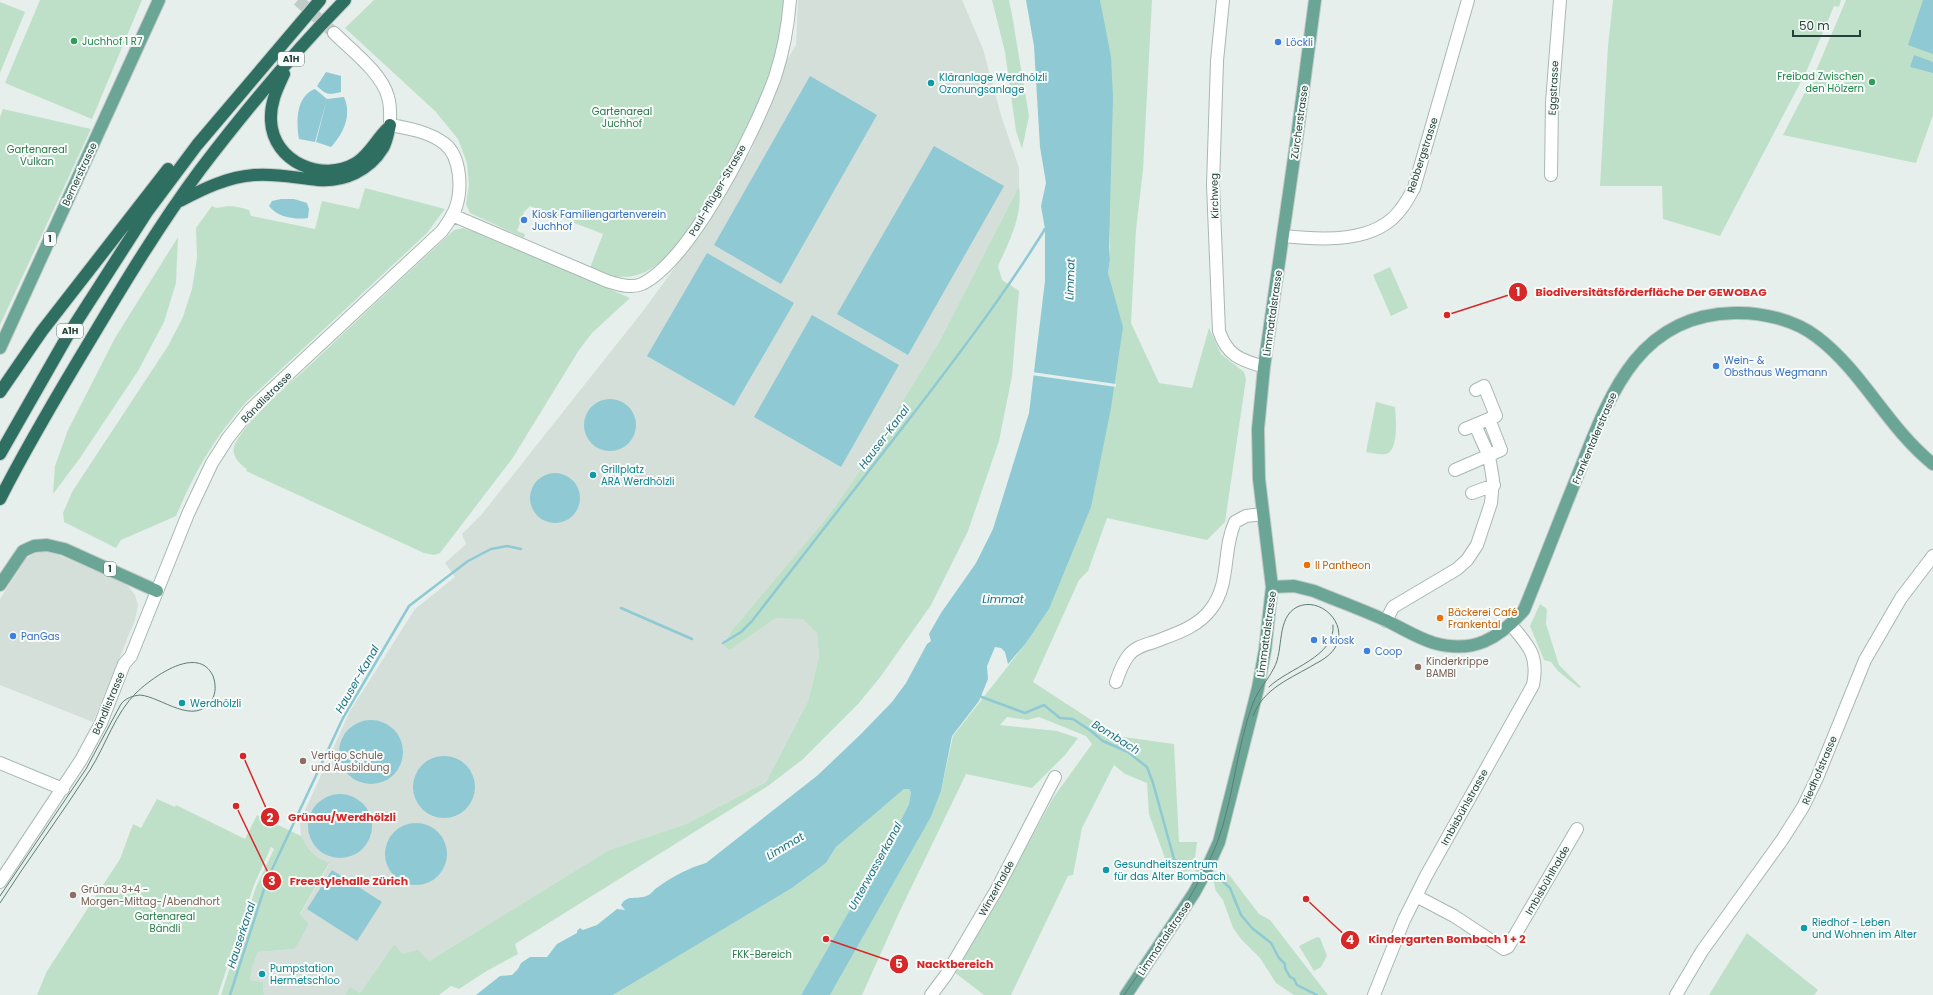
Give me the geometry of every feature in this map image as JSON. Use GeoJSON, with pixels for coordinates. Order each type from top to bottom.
{"type":"FeatureCollection","features":[{"type":"Feature","properties":{"kind":"highway"},"geometry":{"type":"LineString","coordinates":[[0,392],[42,331],[281,36],[296,27],[320,0]]}},
{"type":"Feature","properties":{"kind":"highway","name":"A1H"},"geometry":{"type":"LineString","coordinates":[[0,499],[47,412],[138,263],[178,201],[240,120],[288,62],[345,0]]}},
{"type":"Feature","properties":{"kind":"highway"},"geometry":{"type":"LineString","coordinates":[[288,62],[273,99],[271,122],[273,132],[280,147],[299,165],[312,170],[325,172],[346,168],[365,156],[390,125]]}},
{"type":"Feature","properties":{"kind":"highway"},"geometry":{"type":"LineString","coordinates":[[178,201],[209,187],[238,177],[281,174],[327,180],[341,179],[353,175],[368,165],[380,152],[385,142],[390,125]]}},
{"type":"Feature","properties":{"kind":"highway","name":"A1H"},"geometry":{"type":"LineString","coordinates":[[0,454],[37,387],[102,280],[171,172]]}},
{"type":"Feature","properties":{"kind":"main road","name":"Bernerstrasse"},"geometry":{"type":"LineString","coordinates":[[0,348],[159,0]]}},
{"type":"Feature","properties":{"kind":"main road","name":"Zürcherstrasse"},"geometry":{"type":"LineString","coordinates":[[1282,240],[1315,0]]}},
{"type":"Feature","properties":{"kind":"main road","name":"Limmattalstrasse"},"geometry":{"type":"LineString","coordinates":[[1126,995],[1194,894],[1206,873],[1219,842],[1258,688],[1265,650],[1272,587],[1257,448],[1264,367],[1282,240]]}},
{"type":"Feature","properties":{"kind":"main road","name":"Frankentalerstrasse"},"geometry":{"type":"LineString","coordinates":[[1272,587],[1294,586],[1314,591],[1362,610],[1434,643],[1462,646],[1479,644],[1495,637],[1511,625],[1524,610],[1596,429],[1618,384],[1639,355],[1669,330],[1688,322],[1715,314],[1750,313],[1794,324],[1816,336],[1841,358],[1907,441],[1933,464]]}},
{"type":"Feature","properties":{"kind":"main road","name":"1"},"geometry":{"type":"LineString","coordinates":[[0,585],[23,551],[34,546],[47,545],[64,549],[157,591]]}},
{"type":"Feature","properties":{"kind":"street","name":"Paul-Pflüger-Strasse"},"geometry":{"type":"LineString","coordinates":[[452,215],[606,281],[622,285],[642,284],[661,270],[695,231],[736,161],[760,113],[775,76],[788,26],[790,0]]}},
{"type":"Feature","properties":{"kind":"street","name":"Kirchweg"},"geometry":{"type":"LineString","coordinates":[[1223,0],[1217,61],[1213,185],[1219,331],[1227,349],[1234,355],[1264,367]]}},
{"type":"Feature","properties":{"kind":"street","name":"Rebbergstrasse"},"geometry":{"type":"LineString","coordinates":[[1282,240],[1339,238],[1362,234],[1384,225],[1401,210],[1414,188],[1468,0]]}},
{"type":"Feature","properties":{"kind":"street","name":"Eggstrasse"},"geometry":{"type":"LineString","coordinates":[[1551,175],[1553,87],[1560,0]]}},
{"type":"Feature","properties":{"kind":"street"},"geometry":{"type":"LineString","coordinates":[[334,33],[382,83],[388,96],[390,125]]}},
{"type":"Feature","properties":{"kind":"street","name":"Bändlistrasse"},"geometry":{"type":"LineString","coordinates":[[0,882],[63,789],[91,743],[124,664],[131,656],[199,488],[212,463],[228,438],[262,399],[437,236],[452,215],[456,207],[459,177],[457,165],[450,150],[444,143],[432,136],[390,125]]}},
{"type":"Feature","properties":{"kind":"street"},"geometry":{"type":"LineString","coordinates":[[1386,621],[1393,607],[1457,569],[1467,560],[1477,545],[1485,522],[1494,485],[1488,456],[1470,427],[1496,416],[1484,386],[1476,390]]}},
{"type":"Feature","properties":{"kind":"street"},"geometry":{"type":"LineString","coordinates":[[1455,470],[1501,450],[1489,419]]}},
{"type":"Feature","properties":{"kind":"street"},"geometry":{"type":"LineString","coordinates":[[1472,494],[1494,485]]}},
{"type":"Feature","properties":{"kind":"street"},"geometry":{"type":"LineString","coordinates":[[1116,682],[1130,654],[1138,648],[1185,630],[1200,621],[1211,609],[1221,594],[1230,536],[1235,522],[1246,516],[1263,514]]}},
{"type":"Feature","properties":{"kind":"street","name":"Riedhofstrasse"},"geometry":{"type":"LineString","coordinates":[[1676,995],[1702,951],[1782,840],[1803,807],[1817,778],[1865,660],[1901,598],[1933,556]]}},
{"type":"Feature","properties":{"kind":"street","name":"Imbisbühlstrasse"},"geometry":{"type":"LineString","coordinates":[[1374,995],[1404,920],[1416,896],[1460,812],[1533,685],[1535,666],[1532,651],[1511,625]]}},
{"type":"Feature","properties":{"kind":"street"},"geometry":{"type":"LineString","coordinates":[[0,763],[63,789]]}},
{"type":"Feature","properties":{"kind":"street","name":"Winzerhalde"},"geometry":{"type":"LineString","coordinates":[[931,995],[946,975],[997,889],[1055,777]]}},
{"type":"Feature","properties":{"kind":"street","name":"Imbisbühlhalde"},"geometry":{"type":"LineString","coordinates":[[1416,896],[1454,916],[1504,949],[1508,947],[1577,829]]}},
{"type":"Feature","properties":{"kind":"shaded area"},"geometry":{"type":"Polygon","coordinates":[[[798,0],[962,0],[983,49],[1001,115],[1019,168],[1019,186],[939,342],[854,480],[824,521],[732,630],[730,650],[776,618],[803,618],[817,633],[819,656],[808,701],[766,782],[686,824],[609,850],[429,961],[403,954],[394,944],[360,993],[350,988],[345,995],[264,995],[263,982],[250,980],[252,968],[258,952],[295,949],[307,920],[300,915],[329,864],[317,857],[308,848],[301,836],[300,824],[350,711],[415,609],[455,577],[445,563],[466,544],[462,534],[482,514],[643,311],[694,241],[751,151],[787,60],[796,45],[798,0]]]}},
{"type":"Feature","properties":{"kind":"shaded area"},"geometry":{"type":"Polygon","coordinates":[[[38,551],[54,553],[118,580],[128,586],[135,595],[138,605],[135,620],[93,722],[0,685],[0,599],[27,558],[38,551]]]}},
{"type":"Feature","properties":{"kind":"green space","name":"Juchhof 1 R7"},"geometry":{"type":"Polygon","coordinates":[[[40,0],[142,0],[92,119],[5,83],[40,0]]]}},
{"type":"Feature","properties":{"kind":"green space","name":"Gartenareal Juchhof"},"geometry":{"type":"Polygon","coordinates":[[[374,0],[785,0],[772,69],[751,120],[718,186],[678,244],[657,264],[637,275],[619,277],[590,268],[603,234],[530,206],[524,212],[517,231],[525,234],[524,238],[470,213],[466,204],[469,185],[467,163],[458,139],[435,111],[345,28],[374,0]]]}},
{"type":"Feature","properties":{"kind":"green space"},"geometry":{"type":"Polygon","coordinates":[[[992,0],[1009,0],[1029,116],[1022,149],[1016,131],[1005,52],[992,0]]]}},
{"type":"Feature","properties":{"kind":"green space"},"geometry":{"type":"Polygon","coordinates":[[[1100,0],[1152,0],[1143,170],[1136,230],[1131,323],[1159,383],[1192,388],[1209,328],[1221,354],[1244,372],[1246,379],[1225,522],[1207,540],[1107,518],[1088,571],[1079,580],[1033,682],[1116,736],[1174,744],[1179,842],[1197,842],[1194,866],[1220,873],[1225,872],[1230,876],[1259,914],[1270,920],[1328,995],[1294,995],[1276,983],[1260,958],[1241,939],[1233,928],[1223,900],[1216,891],[1214,883],[1194,870],[1182,872],[1166,861],[1149,814],[1147,783],[1125,774],[1114,765],[1082,828],[1073,875],[1068,876],[1011,995],[984,995],[954,972],[989,916],[1053,798],[1092,744],[1086,736],[1039,717],[1027,720],[1007,717],[1000,725],[1057,731],[1078,738],[1065,755],[1032,788],[966,774],[898,915],[862,995],[830,995],[931,817],[941,791],[953,736],[1026,643],[1049,609],[1114,300],[1108,273],[1110,260],[1103,18],[1100,0]]]}},
{"type":"Feature","properties":{"kind":"green space"},"geometry":{"type":"Polygon","coordinates":[[[1613,0],[1841,0],[1839,7],[1834,6],[1807,70],[1720,236],[1663,219],[1662,186],[1600,186],[1608,46],[1613,0]]]}},
{"type":"Feature","properties":{"kind":"green space","name":"Freibad Zwischen den Hölzern"},"geometry":{"type":"Polygon","coordinates":[[[1846,0],[1933,0],[1933,115],[1916,163],[1783,135],[1816,71],[1846,0]]]}},
{"type":"Feature","properties":{"kind":"green space"},"geometry":{"type":"Polygon","coordinates":[[[0,2],[25,12],[0,73],[0,2]]]}},
{"type":"Feature","properties":{"kind":"green space","name":"Gartenareal Vulkan"},"geometry":{"type":"Polygon","coordinates":[[[3,109],[91,129],[0,325],[0,117],[3,109]]]}},
{"type":"Feature","properties":{"kind":"green space"},"geometry":{"type":"Polygon","coordinates":[[[1019,186],[1020,197],[1017,217],[1011,237],[998,266],[1002,280],[1019,291],[1012,376],[999,441],[968,531],[931,605],[881,676],[859,703],[803,759],[768,786],[515,944],[518,954],[485,972],[459,989],[451,986],[439,995],[345,995],[350,987],[360,993],[394,944],[403,954],[418,950],[429,961],[609,850],[686,824],[766,782],[808,701],[819,656],[817,633],[803,619],[776,618],[730,650],[724,646],[732,630],[824,521],[854,480],[939,342],[1019,186]]]}},
{"type":"Feature","properties":{"kind":"green space"},"geometry":{"type":"Polygon","coordinates":[[[365,188],[445,209],[427,233],[246,402],[214,443],[206,456],[176,516],[121,540],[116,548],[64,522],[63,513],[72,492],[168,346],[183,317],[192,289],[197,258],[196,228],[212,206],[217,208],[233,206],[249,210],[251,216],[315,229],[322,201],[359,209],[365,188]]]}},
{"type":"Feature","properties":{"kind":"green space"},"geometry":{"type":"Polygon","coordinates":[[[463,228],[478,233],[479,231],[630,298],[592,333],[579,350],[512,459],[440,553],[434,555],[424,553],[246,471],[247,469],[234,455],[234,448],[241,434],[268,403],[454,230],[463,228]]]}},
{"type":"Feature","properties":{"kind":"green space"},"geometry":{"type":"Polygon","coordinates":[[[178,237],[176,283],[164,322],[138,371],[80,458],[53,494],[55,466],[68,430],[115,338],[178,237]]]}},
{"type":"Feature","properties":{"kind":"green space"},"geometry":{"type":"Polygon","coordinates":[[[1390,267],[1408,308],[1391,316],[1373,275],[1390,267]]]}},
{"type":"Feature","properties":{"kind":"green space"},"geometry":{"type":"Polygon","coordinates":[[[1376,402],[1395,407],[1395,440],[1390,452],[1386,454],[1366,452],[1376,402]]]}},
{"type":"Feature","properties":{"kind":"green space"},"geometry":{"type":"Polygon","coordinates":[[[1540,604],[1547,609],[1546,624],[1559,665],[1581,687],[1579,688],[1558,671],[1551,662],[1544,660],[1530,626],[1540,604]]]}},
{"type":"Feature","properties":{"kind":"green space","name":"FKK-Bereich"},"geometry":{"type":"Polygon","coordinates":[[[904,789],[909,789],[911,791],[909,804],[898,826],[801,995],[613,995],[792,888],[826,863],[836,847],[904,789]]]}},
{"type":"Feature","properties":{"kind":"green space","name":"Gartenareal Bändli"},"geometry":{"type":"Polygon","coordinates":[[[157,799],[175,807],[176,805],[245,839],[257,815],[301,836],[308,848],[317,857],[329,863],[300,914],[307,921],[308,925],[295,949],[258,952],[252,968],[250,980],[263,982],[264,995],[221,995],[256,887],[274,849],[271,847],[254,885],[218,995],[37,995],[47,971],[120,859],[133,824],[141,828],[157,799]]]}},
{"type":"Feature","properties":{"kind":"green space"},"geometry":{"type":"Polygon","coordinates":[[[1747,933],[1818,990],[1814,995],[1709,995],[1747,933]]]}},
{"type":"Feature","properties":{"kind":"green space"},"geometry":{"type":"Polygon","coordinates":[[[1317,937],[1320,938],[1327,956],[1321,967],[1314,971],[1299,946],[1317,937]]]}},
{"type":"Feature","properties":{"kind":"water","name":"Limmat"},"geometry":{"type":"Polygon","coordinates":[[[1026,0],[1100,0],[1111,57],[1113,97],[1109,246],[1110,260],[1108,273],[1123,327],[1111,408],[1091,507],[1049,609],[1026,643],[1008,664],[1005,652],[1001,648],[995,647],[987,666],[988,679],[979,701],[952,736],[941,791],[931,817],[830,995],[801,995],[898,826],[909,804],[911,792],[909,789],[904,789],[836,847],[826,863],[792,888],[613,995],[476,995],[500,976],[512,975],[521,963],[530,957],[547,957],[557,944],[577,933],[580,928],[583,930],[597,925],[617,909],[625,910],[621,905],[629,898],[648,895],[675,876],[693,867],[706,863],[818,775],[892,702],[906,683],[927,644],[931,641],[929,634],[941,613],[976,563],[993,529],[1029,413],[1045,281],[1045,229],[1041,206],[1046,183],[1040,147],[1034,46],[1026,0]]]}},
{"type":"Feature","properties":{"kind":"water"},"geometry":{"type":"Polygon","coordinates":[[[1923,0],[1933,0],[1933,54],[1908,45],[1923,0]]]}},
{"type":"Feature","properties":{"kind":"water"},"geometry":{"type":"Polygon","coordinates":[[[1914,55],[1933,62],[1933,73],[1910,67],[1914,55]]]}},
{"type":"Feature","properties":{"kind":"water"},"geometry":{"type":"Polygon","coordinates":[[[326,72],[341,76],[341,92],[328,94],[317,86],[326,72]]]}},
{"type":"Feature","properties":{"kind":"water"},"geometry":{"type":"Polygon","coordinates":[[[810,76],[877,115],[781,284],[714,245],[810,76]]]}},
{"type":"Feature","properties":{"kind":"water"},"geometry":{"type":"Polygon","coordinates":[[[315,89],[327,99],[315,142],[299,139],[298,118],[301,103],[304,97],[315,89]]]}},
{"type":"Feature","properties":{"kind":"water"},"geometry":{"type":"Polygon","coordinates":[[[344,97],[347,117],[340,136],[331,147],[316,142],[327,99],[344,97]]]}},
{"type":"Feature","properties":{"kind":"water"},"geometry":{"type":"Polygon","coordinates":[[[934,146],[1004,186],[908,355],[837,314],[934,146]]]}},
{"type":"Feature","properties":{"kind":"water"},"geometry":{"type":"Polygon","coordinates":[[[294,199],[307,203],[309,209],[308,218],[298,219],[287,217],[272,210],[269,206],[272,201],[294,199]]]}},
{"type":"Feature","properties":{"kind":"water"},"geometry":{"type":"Polygon","coordinates":[[[707,253],[794,303],[734,406],[647,356],[707,253]]]}},
{"type":"Feature","properties":{"kind":"water"},"geometry":{"type":"Polygon","coordinates":[[[812,315],[899,365],[841,467],[754,417],[812,315]]]}},
{"type":"Feature","properties":{"kind":"water"},"geometry":{"type":"Polygon","coordinates":[[[605,399],[615,399],[629,406],[636,420],[636,430],[629,444],[615,451],[605,451],[595,447],[588,440],[584,430],[584,420],[588,410],[595,403],[605,399]]]}},
{"type":"Feature","properties":{"kind":"water"},"geometry":{"type":"Polygon","coordinates":[[[560,473],[565,474],[573,480],[579,488],[579,508],[573,516],[565,522],[550,523],[545,522],[537,516],[531,508],[530,493],[531,488],[537,480],[545,474],[560,473]]]}},
{"type":"Feature","properties":{"kind":"water"},"geometry":{"type":"Polygon","coordinates":[[[365,720],[377,720],[394,729],[401,740],[403,752],[401,764],[394,775],[377,784],[365,784],[353,779],[344,770],[339,758],[339,746],[344,734],[353,725],[365,720]]]}},
{"type":"Feature","properties":{"kind":"water"},"geometry":{"type":"Polygon","coordinates":[[[444,756],[456,758],[466,765],[473,775],[475,787],[473,799],[466,809],[456,816],[444,818],[432,816],[422,809],[415,799],[413,787],[415,775],[422,765],[432,758],[444,756]]]}},
{"type":"Feature","properties":{"kind":"water"},"geometry":{"type":"Polygon","coordinates":[[[334,794],[346,794],[363,803],[370,814],[372,826],[370,838],[363,849],[346,858],[334,858],[322,853],[313,844],[308,832],[308,820],[313,808],[322,799],[334,794]]]}},
{"type":"Feature","properties":{"kind":"water"},"geometry":{"type":"Polygon","coordinates":[[[410,823],[422,823],[438,832],[445,842],[447,854],[445,866],[438,876],[422,885],[410,885],[399,880],[390,871],[385,860],[385,848],[390,837],[399,828],[410,823]]]}},
{"type":"Feature","properties":{"kind":"water"},"geometry":{"type":"Polygon","coordinates":[[[332,870],[382,902],[357,941],[307,909],[332,870]]]}},
{"type":"Feature","properties":{"kind":"pier"},"geometry":{"type":"Polygon","coordinates":[[[1032,372],[1116,384],[1116,387],[1031,375],[1032,372]]]}},
{"type":"Feature","properties":{"kind":"waterway","name":"Hauser-Kanal"},"geometry":{"type":"LineString","coordinates":[[723,643],[741,632],[752,621],[910,418],[997,302],[1045,229]]}},
{"type":"Feature","properties":{"kind":"waterway","name":"Hauser-Kanal"},"geometry":{"type":"LineString","coordinates":[[230,995],[267,880],[343,718],[409,606],[468,561],[491,549],[507,546],[521,549]]}},
{"type":"Feature","properties":{"kind":"waterway","name":"Hauser-Kanal"},"geometry":{"type":"LineString","coordinates":[[621,608],[692,639]]}},
{"type":"Feature","properties":{"kind":"waterway","name":"Bombach"},"geometry":{"type":"LineString","coordinates":[[979,696],[1025,713],[1044,705],[1060,718],[1073,719],[1103,741],[1128,752],[1147,767],[1153,783],[1174,859],[1187,867],[1195,868]]}},
{"type":"Feature","properties":{"kind":"waterway","name":"Bombach"},"geometry":{"type":"LineString","coordinates":[[1218,877],[1230,888],[1241,915],[1252,928],[1271,943],[1279,958],[1285,964],[1285,968],[1290,977],[1294,979],[1297,985],[1317,995]]}},
{"type":"Feature","properties":{"kind":"tunnel"},"geometry":{"type":"LineString","coordinates":[[298,0],[334,33]]}},
{"type":"Feature","properties":{"kind":"tram line"},"geometry":{"type":"LineString","coordinates":[[1124,995],[1187,902],[1217,843],[1223,826],[1247,720],[1255,698],[1272,672],[1277,661],[1281,635],[1286,619],[1290,612],[1297,607],[1314,605],[1323,608],[1330,614],[1338,629],[1339,637],[1336,646],[1324,659],[1288,679],[1271,691],[1258,706],[1253,716]]}},
{"type":"Feature","properties":{"kind":"tram line"},"geometry":{"type":"LineString","coordinates":[[1269,687],[1277,680],[1319,654],[1327,646],[1332,636],[1333,625]]}},
{"type":"Feature","properties":{"kind":"tram line"},"geometry":{"type":"LineString","coordinates":[[0,896],[86,769],[121,704],[129,698],[132,697],[134,696],[140,695],[187,711],[196,711],[205,708],[212,700],[215,688],[213,676],[206,667],[197,663],[187,663],[175,666],[144,686],[137,692],[129,700],[117,719],[90,770],[0,903]]}},
{"type":"Feature","properties":{"kind":"place","name":"Juchhof 1 R7"},"geometry":{"type":"Point","coordinates":[74,41]}},
{"type":"Feature","properties":{"kind":"place","name":"Löckli"},"geometry":{"type":"Point","coordinates":[1278,42]}},
{"type":"Feature","properties":{"kind":"place","name":"Freibad Zwischen den Hölzern"},"geometry":{"type":"Point","coordinates":[1872,82]}},
{"type":"Feature","properties":{"kind":"place","name":"Kläranlage Werdhölzli Ozonungsanlage"},"geometry":{"type":"Point","coordinates":[931,83]}},
{"type":"Feature","properties":{"kind":"place","name":"Kiosk Familiengartenverein Juchhof"},"geometry":{"type":"Point","coordinates":[524,220]}},
{"type":"Feature","properties":{"kind":"place","name":"Biodiversitätsförderfläche Der GEWOBAG"},"geometry":{"type":"Point","coordinates":[1447,315]}},
{"type":"Feature","properties":{"kind":"place","name":"Wein- & Obsthaus Wegmann"},"geometry":{"type":"Point","coordinates":[1716,366]}},
{"type":"Feature","properties":{"kind":"place","name":"Grillplatz ARA Werdhölzli"},"geometry":{"type":"Point","coordinates":[593,475]}},
{"type":"Feature","properties":{"kind":"place","name":"Il Pantheon"},"geometry":{"type":"Point","coordinates":[1307,565]}},
{"type":"Feature","properties":{"kind":"place","name":"Bäckerei Café Frankental"},"geometry":{"type":"Point","coordinates":[1440,618]}},
{"type":"Feature","properties":{"kind":"place","name":"PanGas"},"geometry":{"type":"Point","coordinates":[13,636]}},
{"type":"Feature","properties":{"kind":"place","name":"k kiosk"},"geometry":{"type":"Point","coordinates":[1314,640]}},
{"type":"Feature","properties":{"kind":"place","name":"Coop"},"geometry":{"type":"Point","coordinates":[1367,651]}},
{"type":"Feature","properties":{"kind":"place","name":"Kinderkrippe BAMBI"},"geometry":{"type":"Point","coordinates":[1418,667]}},
{"type":"Feature","properties":{"kind":"place","name":"Werdhölzli"},"geometry":{"type":"Point","coordinates":[182,703]}},
{"type":"Feature","properties":{"kind":"place","name":"Grünau/Werdhölzli"},"geometry":{"type":"Point","coordinates":[243,756]}},
{"type":"Feature","properties":{"kind":"place","name":"Vertigo Schule und Ausbildung"},"geometry":{"type":"Point","coordinates":[303,761]}},
{"type":"Feature","properties":{"kind":"place","name":"Freestylehalle Zürich"},"geometry":{"type":"Point","coordinates":[236,806]}},
{"type":"Feature","properties":{"kind":"place","name":"Gesundheitszentrum für das Alter Bombach"},"geometry":{"type":"Point","coordinates":[1106,870]}},
{"type":"Feature","properties":{"kind":"place","name":"Grünau 3+4 - Morgen-Mittag-/Abendhort"},"geometry":{"type":"Point","coordinates":[73,895]}},
{"type":"Feature","properties":{"kind":"place","name":"Kindergarten Bombach 1 + 2"},"geometry":{"type":"Point","coordinates":[1306,899]}},
{"type":"Feature","properties":{"kind":"place","name":"Riedhof - Leben und Wohnen im Alter"},"geometry":{"type":"Point","coordinates":[1804,928]}},
{"type":"Feature","properties":{"kind":"place","name":"Nacktbereich"},"geometry":{"type":"Point","coordinates":[826,939]}},
{"type":"Feature","properties":{"kind":"place","name":"Pumpstation Hermetschloo"},"geometry":{"type":"Point","coordinates":[262,974]}},
{"type":"Feature","properties":{"kind":"water label","name":"Unterwasserkanal"},"geometry":{"type":"Point","coordinates":[875,866]}},
{"type":"Feature","properties":{"kind":"water label","name":"Hauserkanal"},"geometry":{"type":"Point","coordinates":[241,935]}}]}
